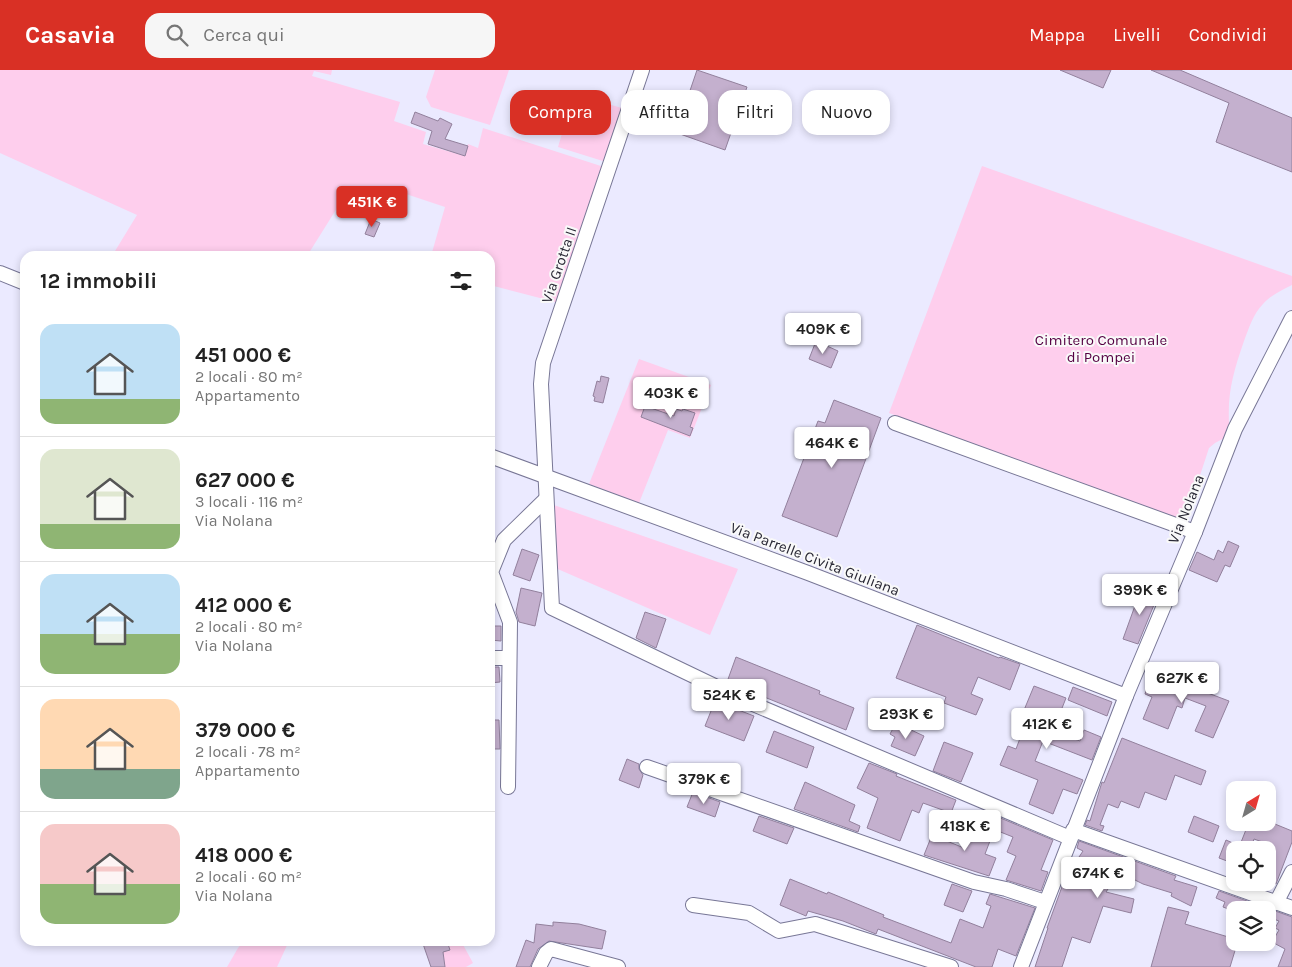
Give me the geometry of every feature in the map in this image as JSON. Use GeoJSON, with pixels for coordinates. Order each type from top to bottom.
{"type":"FeatureCollection","features":[{"type":"Feature","properties":{"kind":"street","name":"Via Grotta II"},"geometry":{"type":"LineString","coordinates":[[642,70],[543,363],[541,384],[552,608],[746,701],[1072,834]]}},
{"type":"Feature","properties":{"kind":"street"},"geometry":{"type":"LineString","coordinates":[[0,273],[20,281]]}},
{"type":"Feature","properties":{"kind":"street","name":"Via Nolana"},"geometry":{"type":"LineString","coordinates":[[1021,967],[1126,696],[1195,532],[1235,429],[1292,318]]}},
{"type":"Feature","properties":{"kind":"street"},"geometry":{"type":"LineString","coordinates":[[895,423],[1195,532]]}},
{"type":"Feature","properties":{"kind":"street","name":"Via Parrelle Civita Giuliana"},"geometry":{"type":"LineString","coordinates":[[495,458],[808,573],[1126,696]]}},
{"type":"Feature","properties":{"kind":"street"},"geometry":{"type":"LineString","coordinates":[[495,562],[504,540],[546,499]]}},
{"type":"Feature","properties":{"kind":"street"},"geometry":{"type":"LineString","coordinates":[[495,583],[510,622],[508,787]]}},
{"type":"Feature","properties":{"kind":"street"},"geometry":{"type":"LineString","coordinates":[[495,658],[509,658]]}},
{"type":"Feature","properties":{"kind":"street"},"geometry":{"type":"LineString","coordinates":[[647,767],[965,879],[1006,889],[1045,902]]}},
{"type":"Feature","properties":{"kind":"street"},"geometry":{"type":"LineString","coordinates":[[1072,834],[1270,901]]}},
{"type":"Feature","properties":{"kind":"street"},"geometry":{"type":"LineString","coordinates":[[1292,872],[1276,903],[1292,908]]}},
{"type":"Feature","properties":{"kind":"street"},"geometry":{"type":"LineString","coordinates":[[693,905],[749,913],[779,930],[815,924],[950,967]]}},
{"type":"Feature","properties":{"kind":"street"},"geometry":{"type":"LineString","coordinates":[[539,967],[546,953],[551,949],[618,967]]}},
{"type":"Feature","properties":{"kind":"green space"},"geometry":{"type":"Polygon","coordinates":[[[0,70],[332,70],[331,75],[314,71],[312,76],[400,102],[394,121],[426,132],[423,144],[465,156],[468,144],[478,148],[483,128],[604,167],[559,303],[495,286],[495,251],[432,251],[445,207],[391,189],[382,210],[349,189],[310,251],[115,251],[137,215],[0,153],[0,70]]]}},
{"type":"Feature","properties":{"kind":"green space"},"geometry":{"type":"Polygon","coordinates":[[[435,70],[509,70],[490,125],[431,107],[426,97],[435,70]]]}},
{"type":"Feature","properties":{"kind":"green space"},"geometry":{"type":"Polygon","coordinates":[[[611,105],[621,108],[621,120],[606,162],[558,147],[562,135],[611,135],[611,105]]]}},
{"type":"Feature","properties":{"kind":"green space","name":"Cimitero Comunale di Pompei"},"geometry":{"type":"Polygon","coordinates":[[[982,166],[1292,276],[1292,285],[1266,301],[1252,321],[1233,376],[1229,409],[1230,435],[1209,448],[1185,521],[889,413],[982,166]]]}},
{"type":"Feature","properties":{"kind":"green space"},"geometry":{"type":"Polygon","coordinates":[[[639,359],[711,385],[690,438],[668,430],[639,503],[589,484],[639,359]]]}},
{"type":"Feature","properties":{"kind":"green space"},"geometry":{"type":"Polygon","coordinates":[[[551,504],[738,569],[710,635],[553,567],[551,504]]]}},
{"type":"Feature","properties":{"kind":"green space"},"geometry":{"type":"Polygon","coordinates":[[[240,946],[287,946],[277,967],[227,967],[240,946]]]}},
{"type":"Feature","properties":{"kind":"green space"},"geometry":{"type":"Polygon","coordinates":[[[449,946],[464,946],[473,963],[466,967],[445,967],[443,952],[450,950],[449,946]]]}},
{"type":"Feature","properties":{"kind":"building"},"geometry":{"type":"Polygon","coordinates":[[[697,70],[747,87],[746,90],[718,90],[718,135],[730,135],[725,150],[683,135],[708,135],[708,90],[690,90],[697,70]]]}},
{"type":"Feature","properties":{"kind":"building"},"geometry":{"type":"Polygon","coordinates":[[[1060,70],[1111,70],[1103,88],[1060,70]]]}},
{"type":"Feature","properties":{"kind":"building"},"geometry":{"type":"Polygon","coordinates":[[[1151,70],[1180,70],[1292,118],[1292,172],[1216,142],[1229,103],[1151,70]]]}},
{"type":"Feature","properties":{"kind":"building"},"geometry":{"type":"Polygon","coordinates":[[[415,112],[438,121],[440,118],[452,124],[445,139],[468,146],[465,156],[428,144],[432,131],[411,123],[415,112]]]}},
{"type":"Feature","properties":{"kind":"building"},"geometry":{"type":"Polygon","coordinates":[[[371,219],[380,223],[374,237],[365,234],[371,219]]]}},
{"type":"Feature","properties":{"kind":"building"},"geometry":{"type":"Polygon","coordinates":[[[816,341],[838,351],[831,368],[809,359],[816,341]]]}},
{"type":"Feature","properties":{"kind":"building"},"geometry":{"type":"Polygon","coordinates":[[[601,376],[609,378],[603,403],[594,401],[595,397],[593,396],[597,381],[600,382],[601,376]]]}},
{"type":"Feature","properties":{"kind":"building"},"geometry":{"type":"Polygon","coordinates":[[[834,400],[881,418],[837,537],[782,516],[818,421],[825,423],[834,400]]]}},
{"type":"Feature","properties":{"kind":"building"},"geometry":{"type":"Polygon","coordinates":[[[645,406],[674,416],[676,409],[695,413],[690,427],[693,428],[690,436],[641,417],[645,406]]]}},
{"type":"Feature","properties":{"kind":"building"},"geometry":{"type":"Polygon","coordinates":[[[1228,541],[1239,546],[1230,567],[1225,565],[1217,582],[1189,570],[1197,552],[1214,560],[1218,550],[1223,553],[1228,541]]]}},
{"type":"Feature","properties":{"kind":"building"},"geometry":{"type":"Polygon","coordinates":[[[522,549],[539,555],[530,581],[513,575],[522,549]]]}},
{"type":"Feature","properties":{"kind":"building"},"geometry":{"type":"Polygon","coordinates":[[[521,588],[542,593],[535,626],[519,622],[516,612],[521,588]]]}},
{"type":"Feature","properties":{"kind":"building"},"geometry":{"type":"Polygon","coordinates":[[[1141,589],[1158,595],[1138,644],[1123,639],[1141,589]]]}},
{"type":"Feature","properties":{"kind":"building"},"geometry":{"type":"Polygon","coordinates":[[[645,612],[666,619],[656,648],[636,638],[645,612]]]}},
{"type":"Feature","properties":{"kind":"building"},"geometry":{"type":"Polygon","coordinates":[[[917,625],[999,658],[1020,664],[1010,690],[978,677],[971,694],[983,699],[976,715],[944,703],[946,697],[896,678],[917,625]]]}},
{"type":"Feature","properties":{"kind":"building"},"geometry":{"type":"Polygon","coordinates":[[[495,626],[501,626],[501,641],[495,640],[495,626]]]}},
{"type":"Feature","properties":{"kind":"building"},"geometry":{"type":"Polygon","coordinates":[[[736,657],[820,691],[819,694],[854,708],[846,730],[727,682],[736,657]]]}},
{"type":"Feature","properties":{"kind":"building"},"geometry":{"type":"Polygon","coordinates":[[[495,667],[499,667],[500,682],[495,682],[495,667]]]}},
{"type":"Feature","properties":{"kind":"building"},"geometry":{"type":"Polygon","coordinates":[[[1152,672],[1229,701],[1213,738],[1195,731],[1206,706],[1185,698],[1182,708],[1177,706],[1168,729],[1143,719],[1152,697],[1145,694],[1152,672]]]}},
{"type":"Feature","properties":{"kind":"building"},"geometry":{"type":"Polygon","coordinates":[[[1034,686],[1066,698],[1053,731],[1080,741],[1084,730],[1101,737],[1092,760],[1043,741],[1035,761],[1083,780],[1077,794],[1063,789],[1053,814],[1029,804],[1038,780],[1000,765],[1008,746],[1016,749],[1028,717],[1022,715],[1034,686]]]}},
{"type":"Feature","properties":{"kind":"building"},"geometry":{"type":"Polygon","coordinates":[[[1073,687],[1112,702],[1107,716],[1068,700],[1073,687]]]}},
{"type":"Feature","properties":{"kind":"building"},"geometry":{"type":"Polygon","coordinates":[[[715,701],[754,716],[744,741],[705,726],[715,701]]]}},
{"type":"Feature","properties":{"kind":"building"},"geometry":{"type":"Polygon","coordinates":[[[495,720],[499,720],[500,749],[495,749],[495,720]]]}},
{"type":"Feature","properties":{"kind":"building"},"geometry":{"type":"Polygon","coordinates":[[[896,723],[924,736],[915,756],[891,746],[895,737],[890,734],[896,723]]]}},
{"type":"Feature","properties":{"kind":"building"},"geometry":{"type":"Polygon","coordinates":[[[774,731],[814,747],[807,768],[766,752],[774,731]]]}},
{"type":"Feature","properties":{"kind":"building"},"geometry":{"type":"Polygon","coordinates":[[[1122,738],[1206,771],[1201,785],[1175,775],[1166,800],[1145,792],[1139,808],[1121,801],[1118,808],[1108,804],[1100,825],[1104,826],[1102,831],[1085,825],[1087,820],[1090,821],[1102,782],[1104,783],[1122,738]]]}},
{"type":"Feature","properties":{"kind":"building"},"geometry":{"type":"Polygon","coordinates":[[[944,742],[973,753],[961,782],[933,771],[944,742]]]}},
{"type":"Feature","properties":{"kind":"building"},"geometry":{"type":"Polygon","coordinates":[[[627,759],[639,764],[639,769],[643,775],[639,788],[619,780],[627,759]]]}},
{"type":"Feature","properties":{"kind":"building"},"geometry":{"type":"Polygon","coordinates":[[[869,763],[956,800],[951,813],[923,803],[919,813],[912,810],[900,841],[867,828],[878,798],[857,788],[869,763]]]}},
{"type":"Feature","properties":{"kind":"building"},"geometry":{"type":"Polygon","coordinates":[[[805,782],[855,805],[849,821],[860,826],[858,832],[794,809],[805,782]]]}},
{"type":"Feature","properties":{"kind":"building"},"geometry":{"type":"Polygon","coordinates":[[[693,792],[720,802],[715,817],[687,807],[693,792]]]}},
{"type":"Feature","properties":{"kind":"building"},"geometry":{"type":"Polygon","coordinates":[[[759,816],[794,828],[787,844],[753,831],[759,816]]]}},
{"type":"Feature","properties":{"kind":"building"},"geometry":{"type":"Polygon","coordinates":[[[1194,816],[1219,826],[1213,842],[1188,832],[1194,816]]]}},
{"type":"Feature","properties":{"kind":"building"},"geometry":{"type":"Polygon","coordinates":[[[998,817],[1053,840],[1041,870],[1048,872],[1041,891],[1006,880],[1016,856],[1007,852],[1013,837],[993,829],[998,817]]]}},
{"type":"Feature","properties":{"kind":"building"},"geometry":{"type":"Polygon","coordinates":[[[1276,824],[1292,831],[1292,842],[1276,884],[1276,841],[1254,839],[1253,841],[1242,841],[1245,831],[1276,831],[1276,824]]]}},
{"type":"Feature","properties":{"kind":"building"},"geometry":{"type":"Polygon","coordinates":[[[973,825],[993,833],[985,854],[996,858],[989,876],[924,855],[932,835],[964,848],[973,825]]]}},
{"type":"Feature","properties":{"kind":"building"},"geometry":{"type":"Polygon","coordinates":[[[1226,840],[1228,841],[1226,841],[1226,861],[1219,858],[1226,840]]]}},
{"type":"Feature","properties":{"kind":"building"},"geometry":{"type":"Polygon","coordinates":[[[1079,841],[1176,876],[1174,880],[1197,887],[1191,906],[1171,896],[1172,893],[1143,884],[1121,873],[1119,878],[1116,877],[1106,892],[1134,899],[1131,913],[1103,906],[1090,943],[1072,937],[1062,967],[1035,967],[1067,873],[1080,878],[1088,863],[1079,857],[1083,851],[1077,848],[1079,841]]]}},
{"type":"Feature","properties":{"kind":"building"},"geometry":{"type":"Polygon","coordinates":[[[790,879],[827,894],[828,892],[884,915],[883,917],[951,943],[960,919],[983,928],[991,906],[986,904],[990,894],[1035,908],[1016,956],[998,949],[992,967],[976,967],[878,929],[876,934],[843,921],[808,911],[806,916],[780,905],[790,879]]]}},
{"type":"Feature","properties":{"kind":"building"},"geometry":{"type":"Polygon","coordinates":[[[952,884],[972,891],[963,912],[944,905],[952,884]]]}},
{"type":"Feature","properties":{"kind":"building"},"geometry":{"type":"Polygon","coordinates":[[[1219,891],[1247,901],[1226,901],[1226,908],[1223,907],[1225,902],[1216,898],[1219,891]]]}},
{"type":"Feature","properties":{"kind":"building"},"geometry":{"type":"Polygon","coordinates":[[[1168,907],[1189,912],[1185,924],[1226,936],[1226,951],[1235,951],[1230,967],[1151,967],[1168,907]]]}},
{"type":"Feature","properties":{"kind":"building"},"geometry":{"type":"Polygon","coordinates":[[[1276,911],[1292,917],[1292,967],[1278,967],[1285,949],[1276,944],[1276,935],[1279,930],[1276,926],[1279,921],[1276,920],[1276,911]]]}},
{"type":"Feature","properties":{"kind":"building"},"geometry":{"type":"Polygon","coordinates":[[[553,922],[579,924],[606,931],[602,949],[549,941],[538,949],[530,967],[516,967],[526,940],[534,943],[536,924],[553,926],[553,922]]]}},
{"type":"Feature","properties":{"kind":"building"},"geometry":{"type":"Polygon","coordinates":[[[424,946],[449,946],[450,950],[443,952],[445,967],[431,967],[424,946]]]}}]}
